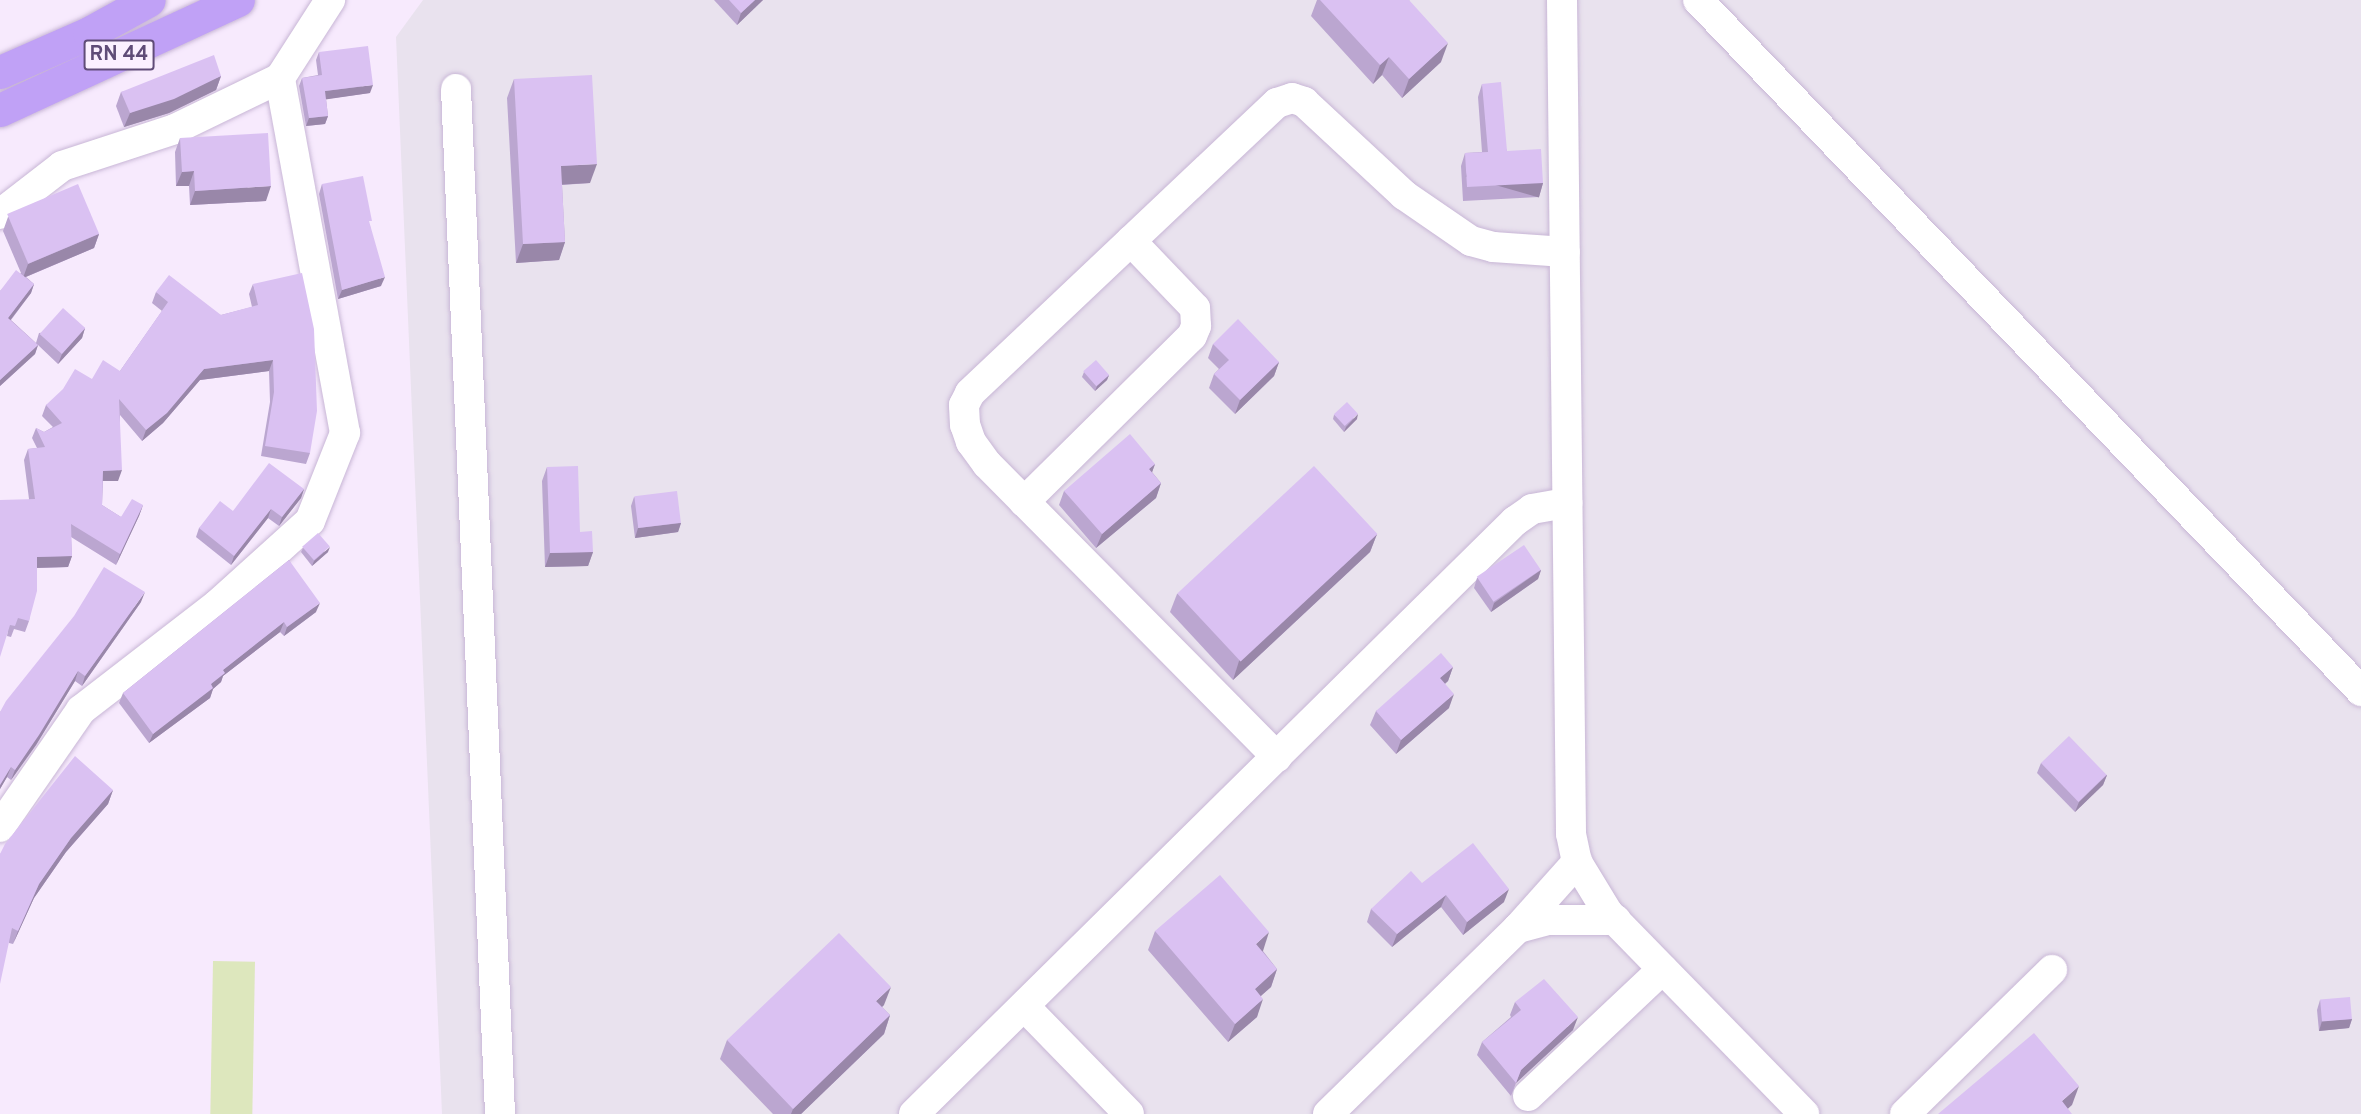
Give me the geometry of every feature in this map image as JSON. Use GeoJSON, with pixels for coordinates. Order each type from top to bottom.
{"type":"FeatureCollection","features":[{"type":"Feature","properties":{"kind":"highway","name":"RN 44"},"geometry":{"type":"LineString","coordinates":[[0,72],[89,33],[149,0]]}},
{"type":"Feature","properties":{"kind":"highway","name":"RN 44"},"geometry":{"type":"LineString","coordinates":[[0,110],[238,0]]}},
{"type":"Feature","properties":{"kind":"street"},"geometry":{"type":"LineString","coordinates":[[0,214],[62,166],[175,129],[280,78],[330,0]]}},
{"type":"Feature","properties":{"kind":"street"},"geometry":{"type":"LineString","coordinates":[[1562,0],[1571,834],[1577,862],[1590,888],[1616,920],[1804,1114]]}},
{"type":"Feature","properties":{"kind":"street"},"geometry":{"type":"LineString","coordinates":[[1698,0],[2361,691]]}},
{"type":"Feature","properties":{"kind":"street"},"geometry":{"type":"LineString","coordinates":[[0,827],[81,710],[217,605],[310,521],[345,433],[280,78]]}},
{"type":"Feature","properties":{"kind":"street"},"geometry":{"type":"LineString","coordinates":[[456,89],[500,1114]]}},
{"type":"Feature","properties":{"kind":"street"},"geometry":{"type":"LineString","coordinates":[[1277,757],[1024,502],[971,442],[964,405],[970,393],[1277,103],[1292,98],[1304,102],[1404,195],[1471,241],[1493,248],[1565,252]]}},
{"type":"Feature","properties":{"kind":"street"},"geometry":{"type":"LineString","coordinates":[[1024,502],[1192,336],[1196,326],[1195,308],[1131,241]]}},
{"type":"Feature","properties":{"kind":"street"},"geometry":{"type":"LineString","coordinates":[[914,1114],[1515,521],[1532,509],[1567,503]]}},
{"type":"Feature","properties":{"kind":"street"},"geometry":{"type":"LineString","coordinates":[[1328,1114],[1518,928],[1577,862]]}},
{"type":"Feature","properties":{"kind":"street"},"geometry":{"type":"LineString","coordinates":[[1518,928],[1547,920],[1616,920]]}},
{"type":"Feature","properties":{"kind":"street"},"geometry":{"type":"LineString","coordinates":[[1528,1096],[1663,969]]}},
{"type":"Feature","properties":{"kind":"street"},"geometry":{"type":"LineString","coordinates":[[1905,1114],[2052,970]]}},
{"type":"Feature","properties":{"kind":"street"},"geometry":{"type":"LineString","coordinates":[[1024,1007],[1129,1114]]}},
{"type":"Feature","properties":{"kind":"shaded area"},"geometry":{"type":"Polygon","coordinates":[[[423,0],[2361,0],[2361,1114],[442,1114],[396,37],[423,0]]]}},
{"type":"Feature","properties":{"kind":"shaded area"},"geometry":{"type":"Polygon","coordinates":[[[213,961],[255,962],[252,1114],[210,1114],[213,961]]]}},
{"type":"Feature","properties":{"kind":"building"},"geometry":{"type":"Polygon","coordinates":[[[729,0],[755,0],[741,13],[729,0]]]}},
{"type":"Feature","properties":{"kind":"building"},"geometry":{"type":"Polygon","coordinates":[[[1320,0],[1409,0],[1448,43],[1409,79],[1389,57],[1380,65],[1320,0]]]}},
{"type":"Feature","properties":{"kind":"building"},"geometry":{"type":"Polygon","coordinates":[[[368,46],[373,85],[325,91],[328,116],[309,118],[302,78],[322,75],[319,52],[368,46]]]}},
{"type":"Feature","properties":{"kind":"building"},"geometry":{"type":"Polygon","coordinates":[[[214,55],[221,76],[174,99],[130,113],[121,92],[214,55]]]}},
{"type":"Feature","properties":{"kind":"building"},"geometry":{"type":"Polygon","coordinates":[[[592,75],[597,164],[561,166],[565,242],[523,244],[514,79],[592,75]]]}},
{"type":"Feature","properties":{"kind":"building"},"geometry":{"type":"Polygon","coordinates":[[[1501,82],[1507,151],[1541,149],[1543,183],[1467,187],[1465,153],[1488,152],[1482,84],[1501,82]]]}},
{"type":"Feature","properties":{"kind":"building"},"geometry":{"type":"Polygon","coordinates":[[[268,133],[271,186],[195,191],[194,171],[182,172],[180,138],[268,133]]]}},
{"type":"Feature","properties":{"kind":"building"},"geometry":{"type":"Polygon","coordinates":[[[363,176],[372,221],[369,221],[385,277],[342,290],[322,184],[363,176]]]}},
{"type":"Feature","properties":{"kind":"building"},"geometry":{"type":"Polygon","coordinates":[[[78,184],[99,234],[28,264],[7,214],[78,184]]]}},
{"type":"Feature","properties":{"kind":"building"},"geometry":{"type":"Polygon","coordinates":[[[16,270],[34,284],[8,318],[38,345],[0,380],[0,291],[16,270]]]}},
{"type":"Feature","properties":{"kind":"building"},"geometry":{"type":"Polygon","coordinates":[[[302,273],[314,329],[317,411],[310,453],[265,446],[274,392],[273,360],[204,369],[167,413],[146,430],[119,399],[122,470],[103,471],[102,505],[121,517],[132,499],[143,505],[120,554],[71,524],[72,556],[37,557],[37,591],[29,621],[18,618],[15,626],[10,625],[0,657],[0,500],[35,499],[28,449],[45,447],[36,428],[44,432],[62,423],[46,405],[63,389],[75,369],[92,379],[103,360],[120,371],[168,302],[156,292],[169,275],[221,315],[258,305],[253,284],[302,273]]]}},
{"type":"Feature","properties":{"kind":"building"},"geometry":{"type":"Polygon","coordinates":[[[63,308],[85,328],[62,354],[40,334],[63,308]]]}},
{"type":"Feature","properties":{"kind":"building"},"geometry":{"type":"Polygon","coordinates":[[[1238,319],[1279,362],[1240,400],[1214,374],[1229,360],[1213,344],[1238,319]]]}},
{"type":"Feature","properties":{"kind":"building"},"geometry":{"type":"Polygon","coordinates":[[[1096,360],[1109,375],[1096,386],[1083,371],[1096,360]]]}},
{"type":"Feature","properties":{"kind":"building"},"geometry":{"type":"Polygon","coordinates":[[[1347,402],[1358,414],[1345,426],[1334,414],[1347,402]]]}},
{"type":"Feature","properties":{"kind":"building"},"geometry":{"type":"Polygon","coordinates":[[[1130,434],[1155,464],[1149,469],[1161,483],[1102,534],[1064,491],[1130,434]]]}},
{"type":"Feature","properties":{"kind":"building"},"geometry":{"type":"Polygon","coordinates":[[[269,463],[304,489],[282,517],[271,509],[234,556],[199,528],[220,501],[233,511],[269,463]]]}},
{"type":"Feature","properties":{"kind":"building"},"geometry":{"type":"Polygon","coordinates":[[[578,466],[580,532],[592,531],[593,552],[550,553],[547,467],[578,466]]]}},
{"type":"Feature","properties":{"kind":"building"},"geometry":{"type":"Polygon","coordinates":[[[1314,466],[1377,534],[1241,662],[1177,594],[1314,466]]]}},
{"type":"Feature","properties":{"kind":"building"},"geometry":{"type":"Polygon","coordinates":[[[677,491],[681,523],[638,528],[634,496],[677,491]]]}},
{"type":"Feature","properties":{"kind":"building"},"geometry":{"type":"Polygon","coordinates":[[[318,533],[330,547],[314,560],[302,547],[318,533]]]}},
{"type":"Feature","properties":{"kind":"building"},"geometry":{"type":"Polygon","coordinates":[[[1524,545],[1541,570],[1494,602],[1477,577],[1524,545]]]}},
{"type":"Feature","properties":{"kind":"building"},"geometry":{"type":"Polygon","coordinates":[[[289,560],[320,603],[287,627],[284,622],[223,670],[225,673],[211,684],[213,688],[153,734],[123,693],[289,560]]]}},
{"type":"Feature","properties":{"kind":"building"},"geometry":{"type":"Polygon","coordinates":[[[104,567],[145,592],[85,676],[78,671],[39,735],[15,770],[11,767],[0,785],[0,712],[6,701],[74,616],[104,567]]]}},
{"type":"Feature","properties":{"kind":"building"},"geometry":{"type":"Polygon","coordinates":[[[1441,653],[1453,667],[1440,678],[1454,694],[1401,740],[1376,711],[1441,653]]]}},
{"type":"Feature","properties":{"kind":"building"},"geometry":{"type":"Polygon","coordinates":[[[2069,736],[2107,775],[2078,802],[2041,763],[2069,736]]]}},
{"type":"Feature","properties":{"kind":"building"},"geometry":{"type":"Polygon","coordinates":[[[75,756],[113,790],[71,838],[39,884],[18,931],[12,928],[0,984],[0,854],[5,844],[75,756]]]}},
{"type":"Feature","properties":{"kind":"building"},"geometry":{"type":"Polygon","coordinates":[[[1473,843],[1509,889],[1467,922],[1446,895],[1397,934],[1371,909],[1411,871],[1422,883],[1473,843]]]}},
{"type":"Feature","properties":{"kind":"building"},"geometry":{"type":"Polygon","coordinates":[[[1220,875],[1269,932],[1256,944],[1277,969],[1255,989],[1263,999],[1235,1024],[1155,931],[1220,875]]]}},
{"type":"Feature","properties":{"kind":"building"},"geometry":{"type":"Polygon","coordinates":[[[839,933],[891,987],[876,1001],[890,1015],[793,1109],[727,1040],[839,933]]]}},
{"type":"Feature","properties":{"kind":"building"},"geometry":{"type":"Polygon","coordinates":[[[1544,979],[1578,1017],[1521,1070],[1516,1083],[1482,1042],[1521,1010],[1515,1002],[1544,979]]]}},
{"type":"Feature","properties":{"kind":"building"},"geometry":{"type":"Polygon","coordinates":[[[2350,997],[2352,1019],[2322,1022],[2320,1000],[2350,997]]]}},
{"type":"Feature","properties":{"kind":"building"},"geometry":{"type":"Polygon","coordinates":[[[2034,1033],[2079,1086],[2062,1101],[2072,1114],[1938,1114],[2034,1033]]]}}]}
